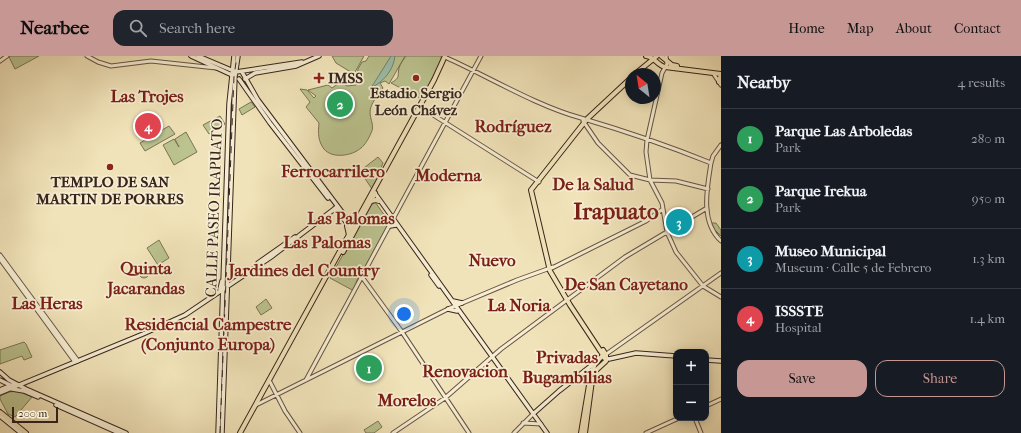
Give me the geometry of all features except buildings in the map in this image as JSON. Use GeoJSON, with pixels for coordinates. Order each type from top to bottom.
{"type":"FeatureCollection","features":[{"type":"Feature","properties":{"kind":"main road"},"geometry":{"type":"LineString","coordinates":[[191,56],[234,75],[248,78],[255,73],[296,65],[316,56]]}},
{"type":"Feature","properties":{"kind":"main road"},"geometry":{"type":"LineString","coordinates":[[198,56],[234,75],[254,97],[336,207],[354,228]]}},
{"type":"Feature","properties":{"kind":"main road","name":"CALLE PASEO IRAPUATO"},"geometry":{"type":"LineString","coordinates":[[222,433],[223,267],[234,56]]}},
{"type":"Feature","properties":{"kind":"main road","name":"CALLE PASEO IRAPUATO"},"geometry":{"type":"LineString","coordinates":[[218,433],[224,288],[228,273],[235,82],[234,75],[238,56]]}},
{"type":"Feature","properties":{"kind":"main road"},"geometry":{"type":"LineString","coordinates":[[296,65],[319,56]]}},
{"type":"Feature","properties":{"kind":"main road"},"geometry":{"type":"LineString","coordinates":[[242,433],[374,193],[444,62],[445,56]]}},
{"type":"Feature","properties":{"kind":"main road"},"geometry":{"type":"LineString","coordinates":[[420,107],[445,56]]}},
{"type":"Feature","properties":{"kind":"main road"},"geometry":{"type":"LineString","coordinates":[[647,56],[656,58],[660,65],[665,67],[721,73],[720,83]]}},
{"type":"Feature","properties":{"kind":"main road"},"geometry":{"type":"LineString","coordinates":[[647,56],[649,62]]}},
{"type":"Feature","properties":{"kind":"main road"},"geometry":{"type":"LineString","coordinates":[[661,56],[666,57],[672,65],[712,72]]}},
{"type":"Feature","properties":{"kind":"main road"},"geometry":{"type":"LineString","coordinates":[[643,68],[656,58]]}},
{"type":"Feature","properties":{"kind":"main road"},"geometry":{"type":"LineString","coordinates":[[644,68],[656,58]]}},
{"type":"Feature","properties":{"kind":"main road"},"geometry":{"type":"LineString","coordinates":[[234,75],[242,72],[274,69]]}},
{"type":"Feature","properties":{"kind":"main road"},"geometry":{"type":"LineString","coordinates":[[242,72],[248,78],[254,97]]}},
{"type":"Feature","properties":{"kind":"main road"},"geometry":{"type":"LineString","coordinates":[[603,358],[567,299],[551,268],[534,191],[539,181],[586,121],[625,85]]}},
{"type":"Feature","properties":{"kind":"main road"},"geometry":{"type":"LineString","coordinates":[[270,382],[349,235],[371,201],[374,193]]}},
{"type":"Feature","properties":{"kind":"main road"},"geometry":{"type":"LineString","coordinates":[[374,193],[379,201],[393,216],[396,225],[546,433]]}},
{"type":"Feature","properties":{"kind":"main road"},"geometry":{"type":"LineString","coordinates":[[374,193],[393,216],[451,301],[462,303]]}},
{"type":"Feature","properties":{"kind":"main road"},"geometry":{"type":"LineString","coordinates":[[371,201],[379,201]]}},
{"type":"Feature","properties":{"kind":"main road"},"geometry":{"type":"LineString","coordinates":[[10,385],[26,382],[170,322],[209,300],[235,279],[306,230],[336,207]]}},
{"type":"Feature","properties":{"kind":"main road"},"geometry":{"type":"LineString","coordinates":[[0,391],[10,385],[76,361],[170,321],[197,306],[271,257],[336,207]]}},
{"type":"Feature","properties":{"kind":"main road"},"geometry":{"type":"LineString","coordinates":[[349,224],[354,228]]}},
{"type":"Feature","properties":{"kind":"main road"},"geometry":{"type":"LineString","coordinates":[[349,224],[349,235]]}},
{"type":"Feature","properties":{"kind":"main road"},"geometry":{"type":"LineString","coordinates":[[390,226],[396,225]]}},
{"type":"Feature","properties":{"kind":"main road"},"geometry":{"type":"LineString","coordinates":[[220,261],[223,267]]}},
{"type":"Feature","properties":{"kind":"main road"},"geometry":{"type":"LineString","coordinates":[[228,273],[231,278],[235,279]]}},
{"type":"Feature","properties":{"kind":"main road"},"geometry":{"type":"LineString","coordinates":[[209,300],[215,293]]}},
{"type":"Feature","properties":{"kind":"main road"},"geometry":{"type":"LineString","coordinates":[[451,301],[448,309],[457,310]]}},
{"type":"Feature","properties":{"kind":"main road"},"geometry":{"type":"LineString","coordinates":[[455,306],[492,357]]}},
{"type":"Feature","properties":{"kind":"main road"},"geometry":{"type":"LineString","coordinates":[[533,414],[559,391],[603,358],[625,356],[636,353],[673,357]]}},
{"type":"Feature","properties":{"kind":"main road"},"geometry":{"type":"LineString","coordinates":[[581,433],[591,373],[595,364],[603,358]]}},
{"type":"Feature","properties":{"kind":"main road"},"geometry":{"type":"LineString","coordinates":[[585,433],[593,374],[603,358]]}},
{"type":"Feature","properties":{"kind":"main road"},"geometry":{"type":"LineString","coordinates":[[709,360],[721,360]]}},
{"type":"Feature","properties":{"kind":"main road"},"geometry":{"type":"LineString","coordinates":[[0,372],[10,385],[25,390]]}},
{"type":"Feature","properties":{"kind":"main road"},"geometry":{"type":"LineString","coordinates":[[0,380],[126,433]]}},
{"type":"Feature","properties":{"kind":"main road"},"geometry":{"type":"LineString","coordinates":[[25,390],[26,382]]}},
{"type":"Feature","properties":{"kind":"main road"},"geometry":{"type":"LineString","coordinates":[[0,413],[22,433]]}},
{"type":"Feature","properties":{"kind":"main road"},"geometry":{"type":"LineString","coordinates":[[0,413],[27,433]]}},
{"type":"Feature","properties":{"kind":"main road"},"geometry":{"type":"LineString","coordinates":[[102,424],[119,433]]}},
{"type":"Feature","properties":{"kind":"street"},"geometry":{"type":"LineString","coordinates":[[0,61],[7,56]]}},
{"type":"Feature","properties":{"kind":"street"},"geometry":{"type":"LineString","coordinates":[[87,56],[98,62],[111,66],[151,61],[218,68]]}},
{"type":"Feature","properties":{"kind":"street"},"geometry":{"type":"LineString","coordinates":[[445,56],[527,97],[586,121],[682,151],[711,163]]}},
{"type":"Feature","properties":{"kind":"street"},"geometry":{"type":"LineString","coordinates":[[306,380],[390,226],[393,216],[481,56]]}},
{"type":"Feature","properties":{"kind":"street"},"geometry":{"type":"LineString","coordinates":[[666,57],[667,64],[647,140],[646,156],[650,180],[657,192],[663,209],[667,232],[676,252],[703,286],[721,297]]}},
{"type":"Feature","properties":{"kind":"street"},"geometry":{"type":"LineString","coordinates":[[712,72],[720,83]]}},
{"type":"Feature","properties":{"kind":"street"},"geometry":{"type":"LineString","coordinates":[[420,107],[539,181]]}},
{"type":"Feature","properties":{"kind":"street"},"geometry":{"type":"LineString","coordinates":[[586,121],[598,143],[628,174],[650,180],[676,181],[708,189]]}},
{"type":"Feature","properties":{"kind":"street"},"geometry":{"type":"LineString","coordinates":[[721,146],[713,156],[711,163],[707,208],[711,228],[721,241]]}},
{"type":"Feature","properties":{"kind":"street"},"geometry":{"type":"LineString","coordinates":[[393,433],[445,398],[492,357],[567,299],[625,257],[707,208]]}},
{"type":"Feature","properties":{"kind":"street"},"geometry":{"type":"LineString","coordinates":[[258,404],[448,309],[551,268],[646,221],[663,209]]}},
{"type":"Feature","properties":{"kind":"street"},"geometry":{"type":"LineString","coordinates":[[0,255],[76,361]]}},
{"type":"Feature","properties":{"kind":"street"},"geometry":{"type":"LineString","coordinates":[[0,259],[66,347]]}},
{"type":"Feature","properties":{"kind":"street"},"geometry":{"type":"LineString","coordinates":[[603,358],[721,273]]}},
{"type":"Feature","properties":{"kind":"street"},"geometry":{"type":"LineString","coordinates":[[362,277],[402,332],[469,433]]}},
{"type":"Feature","properties":{"kind":"street"},"geometry":{"type":"LineString","coordinates":[[270,382],[301,433]]}},
{"type":"Feature","properties":{"kind":"street"},"geometry":{"type":"LineString","coordinates":[[709,405],[721,399]]}},
{"type":"Feature","properties":{"kind":"street"},"geometry":{"type":"LineString","coordinates":[[514,433],[533,414]]}},
{"type":"Feature","properties":{"kind":"street"},"geometry":{"type":"LineString","coordinates":[[646,433],[673,421]]}},
{"type":"Feature","properties":{"kind":"street"},"geometry":{"type":"LineString","coordinates":[[697,421],[702,433]]}},
{"type":"Feature","properties":{"kind":"street"},"geometry":{"type":"LineString","coordinates":[[523,423],[539,424]]}},
{"type":"Feature","properties":{"kind":"shaded area"},"geometry":{"type":"Polygon","coordinates":[[[39,56],[15,69],[9,57],[39,56]]]}},
{"type":"Feature","properties":{"kind":"shaded area"},"geometry":{"type":"Polygon","coordinates":[[[332,56],[364,56],[354,74],[336,63],[332,56]]]}},
{"type":"Feature","properties":{"kind":"shaded area"},"geometry":{"type":"Polygon","coordinates":[[[369,56],[405,56],[389,84],[385,81],[380,83],[383,88],[371,106],[370,112],[373,128],[365,143],[361,148],[353,153],[342,155],[332,154],[322,146],[319,137],[319,123],[306,107],[310,102],[300,89],[307,90],[314,98],[316,96],[308,90],[328,85],[332,88],[341,82],[347,86],[356,85],[358,69],[362,62],[366,61],[369,56]]]}},
{"type":"Feature","properties":{"kind":"shaded area"},"geometry":{"type":"Polygon","coordinates":[[[391,56],[395,56],[390,71],[384,79],[371,88],[391,56]]]}},
{"type":"Feature","properties":{"kind":"shaded area","name":"Estadio Sergio León Chávez"},"geometry":{"type":"Polygon","coordinates":[[[406,56],[441,56],[442,63],[422,99],[391,83],[398,77],[398,71],[406,56]]]}},
{"type":"Feature","properties":{"kind":"shaded area"},"geometry":{"type":"Polygon","coordinates":[[[251,102],[255,107],[242,115],[239,109],[251,102]]]}},
{"type":"Feature","properties":{"kind":"shaded area"},"geometry":{"type":"Polygon","coordinates":[[[220,116],[225,124],[209,134],[203,125],[220,116]]]}},
{"type":"Feature","properties":{"kind":"shaded area"},"geometry":{"type":"Polygon","coordinates":[[[169,126],[175,134],[145,151],[140,143],[169,126]]]}},
{"type":"Feature","properties":{"kind":"shaded area"},"geometry":{"type":"Polygon","coordinates":[[[186,132],[197,152],[174,165],[163,145],[174,139],[179,147],[175,139],[186,132]]]}},
{"type":"Feature","properties":{"kind":"shaded area"},"geometry":{"type":"Polygon","coordinates":[[[378,157],[383,163],[380,170],[382,172],[372,189],[360,171],[378,157]]]}},
{"type":"Feature","properties":{"kind":"shaded area"},"geometry":{"type":"Polygon","coordinates":[[[375,202],[390,223],[357,280],[354,291],[330,278],[370,206],[375,202]]]}},
{"type":"Feature","properties":{"kind":"shaded area"},"geometry":{"type":"Polygon","coordinates":[[[712,223],[716,223],[721,230],[721,236],[711,226],[712,223]]]}},
{"type":"Feature","properties":{"kind":"shaded area"},"geometry":{"type":"Polygon","coordinates":[[[159,240],[169,258],[158,265],[147,248],[159,240]]]}},
{"type":"Feature","properties":{"kind":"shaded area"},"geometry":{"type":"Polygon","coordinates":[[[142,268],[146,268],[148,269],[148,277],[142,278],[139,275],[139,271],[142,268]]]}},
{"type":"Feature","properties":{"kind":"shaded area"},"geometry":{"type":"Polygon","coordinates":[[[266,299],[272,308],[261,315],[256,307],[266,299]]]}},
{"type":"Feature","properties":{"kind":"shaded area"},"geometry":{"type":"Polygon","coordinates":[[[24,342],[32,357],[24,360],[22,356],[0,364],[0,350],[24,342]]]}},
{"type":"Feature","properties":{"kind":"shaded area"},"geometry":{"type":"Polygon","coordinates":[[[380,360],[383,365],[377,370],[372,370],[365,375],[361,372],[360,365],[365,363],[369,365],[380,360]]]}},
{"type":"Feature","properties":{"kind":"shaded area"},"geometry":{"type":"Polygon","coordinates":[[[18,391],[32,397],[15,417],[8,414],[0,399],[0,396],[9,392],[18,391]]]}},
{"type":"Feature","properties":{"kind":"shaded area"},"geometry":{"type":"Polygon","coordinates":[[[378,421],[382,427],[374,433],[366,433],[364,430],[378,421]]]}},
{"type":"Feature","properties":{"kind":"railway"},"geometry":{"type":"LineString","coordinates":[[220,433],[234,76],[237,56]]}},
{"type":"Feature","properties":{"kind":"place","name":"IMSS"},"geometry":{"type":"Point","coordinates":[319,78]}},
{"type":"Feature","properties":{"kind":"place","name":"Estadio Sergio León Chávez"},"geometry":{"type":"Point","coordinates":[416,78]}},
{"type":"Feature","properties":{"kind":"place","name":"Parque Irekua"},"geometry":{"type":"Point","coordinates":[340,104]}},
{"type":"Feature","properties":{"kind":"place","name":"ISSSTE"},"geometry":{"type":"Point","coordinates":[148,126]}},
{"type":"Feature","properties":{"kind":"place","name":"TEMPLO DE SAN MARTIN DE PORRES"},"geometry":{"type":"Point","coordinates":[110,167]}},
{"type":"Feature","properties":{"kind":"place","name":"Museo Municipal"},"geometry":{"type":"Point","coordinates":[679,222]}},
{"type":"Feature","properties":{"kind":"place","name":"Parque Las Arboledas"},"geometry":{"type":"Point","coordinates":[369,368]}},
{"type":"Feature","properties":{"kind":"district","name":"Las Trojes"},"geometry":{"type":"Point","coordinates":[147,96]}},
{"type":"Feature","properties":{"kind":"district","name":"Rodríguez"},"geometry":{"type":"Point","coordinates":[513,126]}},
{"type":"Feature","properties":{"kind":"district","name":"Ferrocarrilero"},"geometry":{"type":"Point","coordinates":[333,171]}},
{"type":"Feature","properties":{"kind":"district","name":"Moderna"},"geometry":{"type":"Point","coordinates":[448,175]}},
{"type":"Feature","properties":{"kind":"district","name":"De la Salud"},"geometry":{"type":"Point","coordinates":[593,184]}},
{"type":"Feature","properties":{"kind":"district","name":"Irapuato"},"geometry":{"type":"Point","coordinates":[616,211]}},
{"type":"Feature","properties":{"kind":"district","name":"Las Palomas"},"geometry":{"type":"Point","coordinates":[351,218]}},
{"type":"Feature","properties":{"kind":"district","name":"Las Palomas"},"geometry":{"type":"Point","coordinates":[327,242]}},
{"type":"Feature","properties":{"kind":"district","name":"Nuevo"},"geometry":{"type":"Point","coordinates":[492,260]}},
{"type":"Feature","properties":{"kind":"district","name":"Jardines del Country"},"geometry":{"type":"Point","coordinates":[304,270]}},
{"type":"Feature","properties":{"kind":"district","name":"Quinta Jacarandas"},"geometry":{"type":"Point","coordinates":[146,278]}},
{"type":"Feature","properties":{"kind":"district","name":"De San Cayetano"},"geometry":{"type":"Point","coordinates":[626,284]}},
{"type":"Feature","properties":{"kind":"district","name":"Las Heras"},"geometry":{"type":"Point","coordinates":[47,303]}},
{"type":"Feature","properties":{"kind":"district","name":"La Noria"},"geometry":{"type":"Point","coordinates":[519,305]}},
{"type":"Feature","properties":{"kind":"district","name":"Residencial Campestre (Conjunto Europa)"},"geometry":{"type":"Point","coordinates":[208,334]}},
{"type":"Feature","properties":{"kind":"district","name":"Privadas Bugambilias"},"geometry":{"type":"Point","coordinates":[567,367]}},
{"type":"Feature","properties":{"kind":"district","name":"Renovacion"},"geometry":{"type":"Point","coordinates":[465,371]}},
{"type":"Feature","properties":{"kind":"district","name":"Morelos"},"geometry":{"type":"Point","coordinates":[407,400]}}]}
